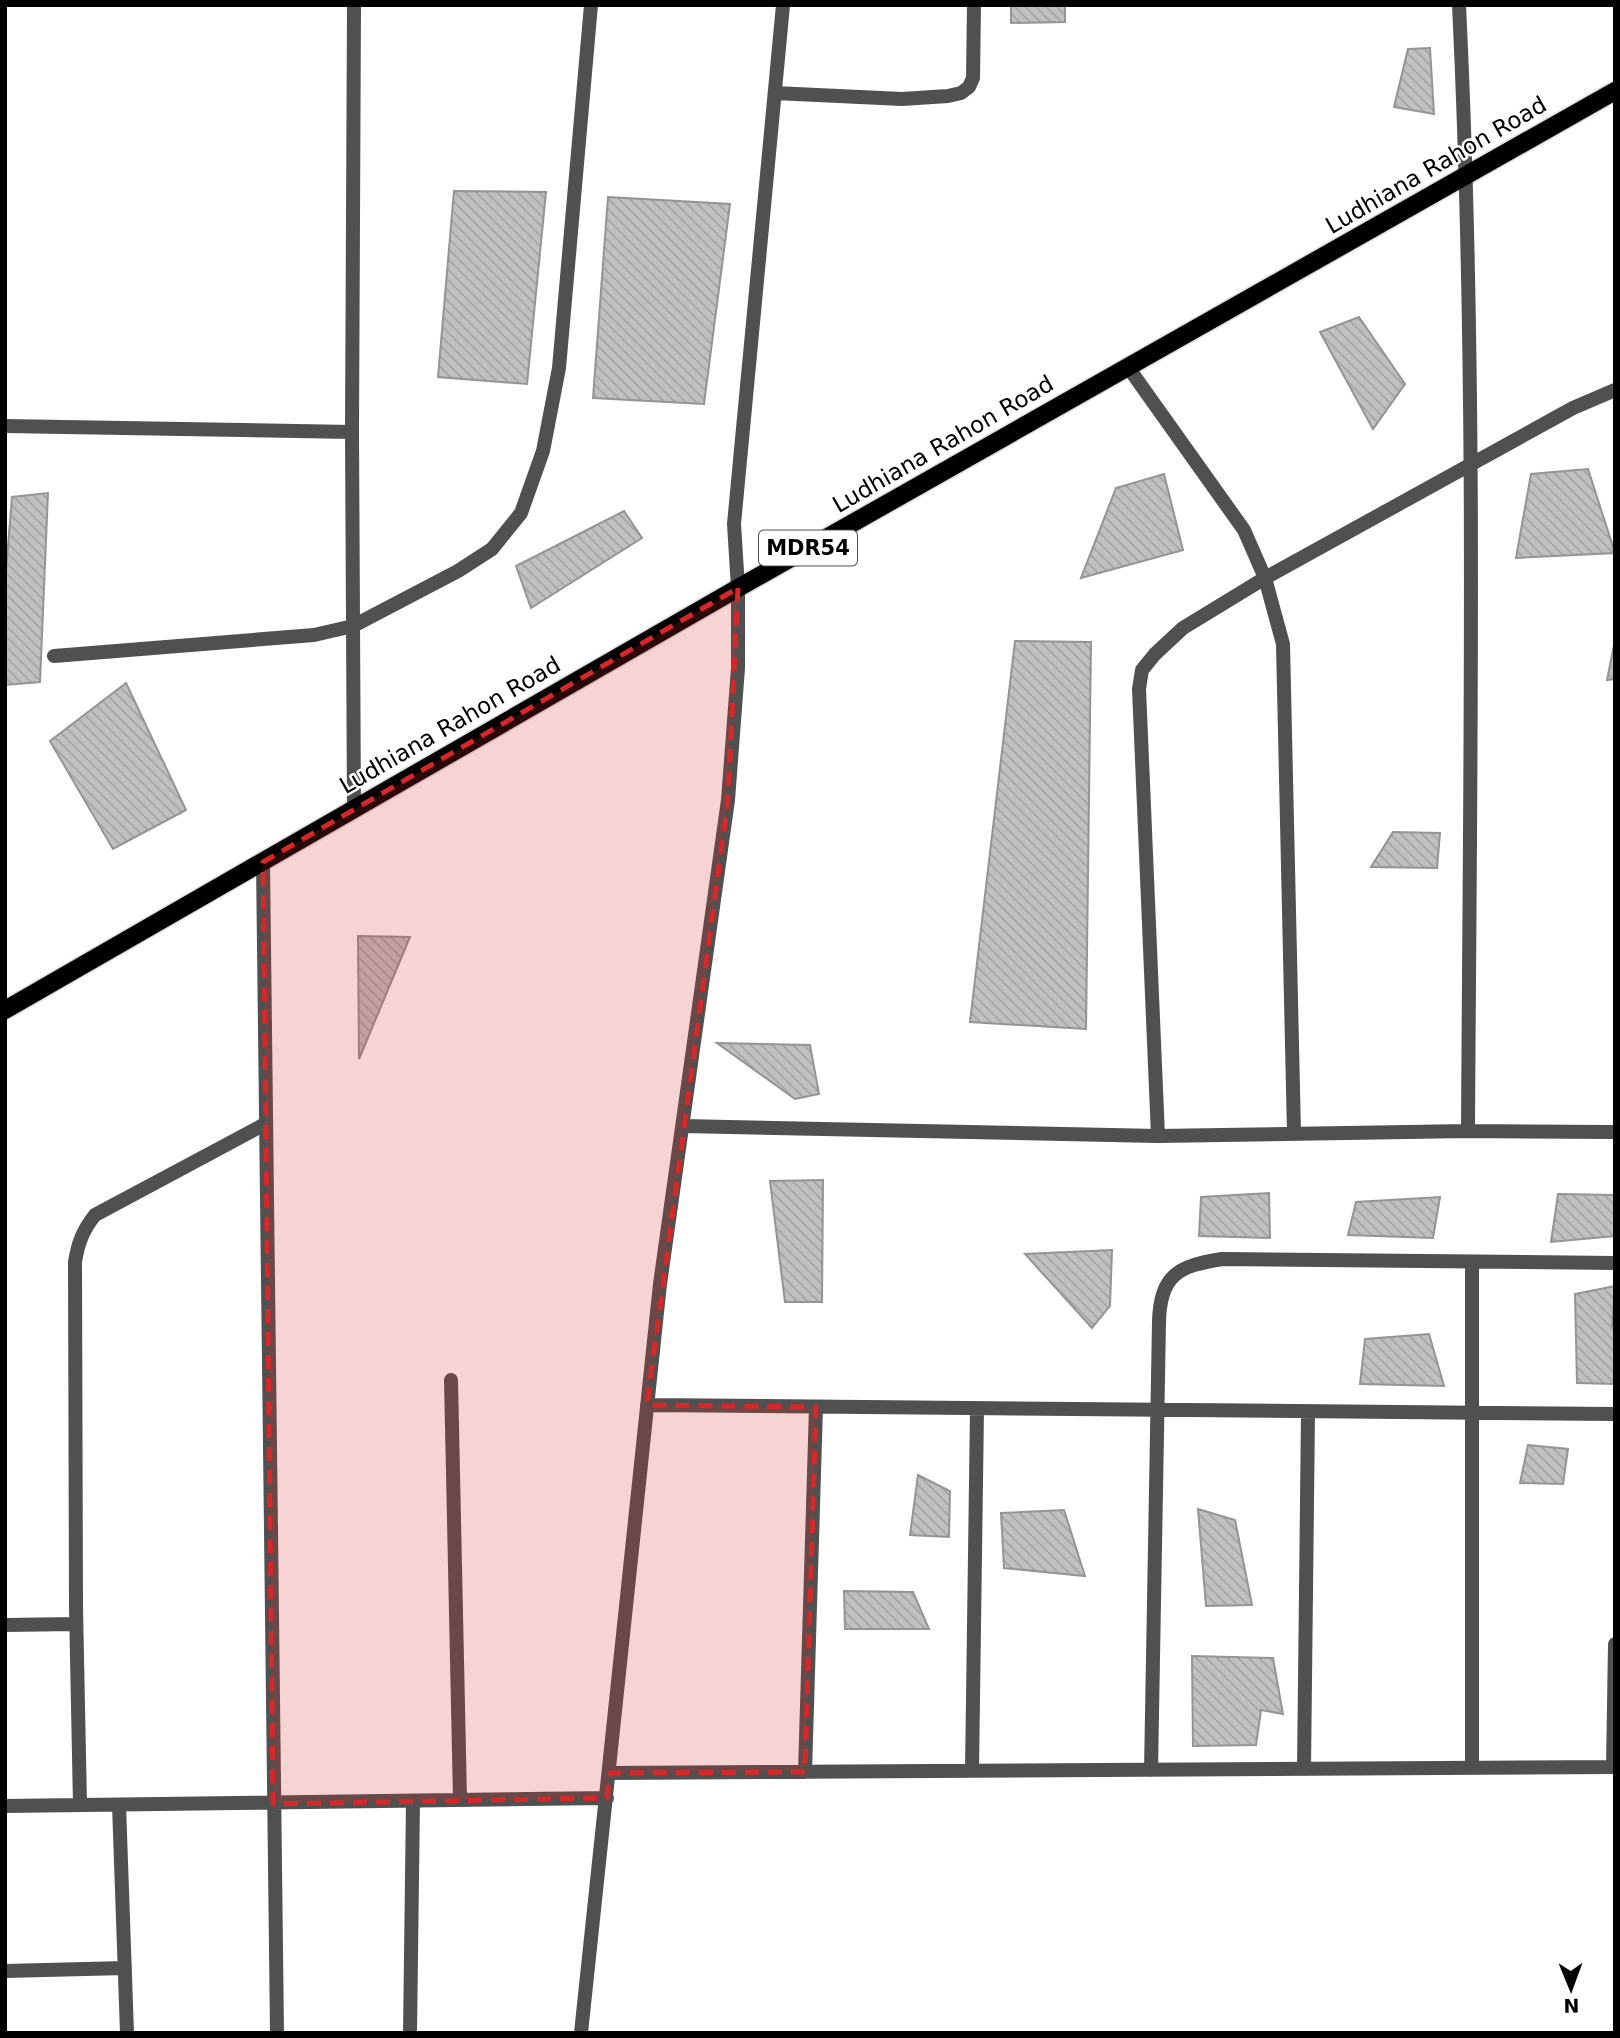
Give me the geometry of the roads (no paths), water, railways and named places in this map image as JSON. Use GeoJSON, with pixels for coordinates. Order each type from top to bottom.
{"type":"FeatureCollection","features":[{"type":"Feature","properties":{"kind":"main road","name":"Ludhiana Rahon Road"},"geometry":{"type":"LineString","coordinates":[[5,1010],[738,588],[1615,91]]}},
{"type":"Feature","properties":{"kind":"street"},"geometry":{"type":"LineString","coordinates":[[354,5],[354,809]]}},
{"type":"Feature","properties":{"kind":"street"},"geometry":{"type":"LineString","coordinates":[[54,656],[314,635],[353,626],[458,571],[492,548],[521,513],[543,451],[559,368],[591,5]]}},
{"type":"Feature","properties":{"kind":"street"},"geometry":{"type":"LineString","coordinates":[[582,2033],[660,1284],[728,800],[737,668],[738,588],[734,524],[783,5]]}},
{"type":"Feature","properties":{"kind":"street"},"geometry":{"type":"LineString","coordinates":[[775,93],[902,99],[961,93],[969,87],[974,78],[974,5]]}},
{"type":"Feature","properties":{"kind":"street"},"geometry":{"type":"LineString","coordinates":[[1459,5],[1467,175],[1471,464],[1468,1131]]}},
{"type":"Feature","properties":{"kind":"street"},"geometry":{"type":"LineString","coordinates":[[1128,367],[1244,530],[1265,578],[1283,644],[1294,1132]]}},
{"type":"Feature","properties":{"kind":"street"},"geometry":{"type":"LineString","coordinates":[[1158,1136],[1139,689],[1142,670],[1183,628],[1265,578],[1573,408],[1615,390]]}},
{"type":"Feature","properties":{"kind":"street"},"geometry":{"type":"LineString","coordinates":[[5,426],[352,432]]}},
{"type":"Feature","properties":{"kind":"street"},"geometry":{"type":"LineString","coordinates":[[263,862],[276,2033]]}},
{"type":"Feature","properties":{"kind":"street"},"geometry":{"type":"LineString","coordinates":[[80,1805],[76,1625],[75,1262],[83,1229],[95,1215],[122,1198],[265,1124]]}},
{"type":"Feature","properties":{"kind":"street"},"geometry":{"type":"LineString","coordinates":[[682,1126],[1158,1136],[1294,1132],[1615,1132]]}},
{"type":"Feature","properties":{"kind":"street"},"geometry":{"type":"LineString","coordinates":[[1151,1770],[1159,1303],[1164,1286],[1180,1271],[1198,1263],[1222,1259],[1615,1263]]}},
{"type":"Feature","properties":{"kind":"street"},"geometry":{"type":"LineString","coordinates":[[1472,1262],[1472,1768]]}},
{"type":"Feature","properties":{"kind":"street"},"geometry":{"type":"LineString","coordinates":[[452,1380],[460,1800]]}},
{"type":"Feature","properties":{"kind":"street"},"geometry":{"type":"LineString","coordinates":[[647,1405],[1158,1412],[1615,1414]]}},
{"type":"Feature","properties":{"kind":"street"},"geometry":{"type":"LineString","coordinates":[[805,1772],[816,1407]]}},
{"type":"Feature","properties":{"kind":"street"},"geometry":{"type":"LineString","coordinates":[[972,1771],[977,1410]]}},
{"type":"Feature","properties":{"kind":"street"},"geometry":{"type":"LineString","coordinates":[[1304,1769],[1308,1413]]}},
{"type":"Feature","properties":{"kind":"street"},"geometry":{"type":"LineString","coordinates":[[5,1625],[76,1625]]}},
{"type":"Feature","properties":{"kind":"street"},"geometry":{"type":"LineString","coordinates":[[610,1773],[1614,1767],[1615,1644]]}},
{"type":"Feature","properties":{"kind":"street"},"geometry":{"type":"LineString","coordinates":[[5,1806],[607,1798]]}},
{"type":"Feature","properties":{"kind":"street"},"geometry":{"type":"LineString","coordinates":[[410,2033],[413,1801]]}},
{"type":"Feature","properties":{"kind":"street"},"geometry":{"type":"LineString","coordinates":[[119,1805],[128,2033]]}},
{"type":"Feature","properties":{"kind":"street"},"geometry":{"type":"LineString","coordinates":[[5,1970],[125,1968]]}}]}
